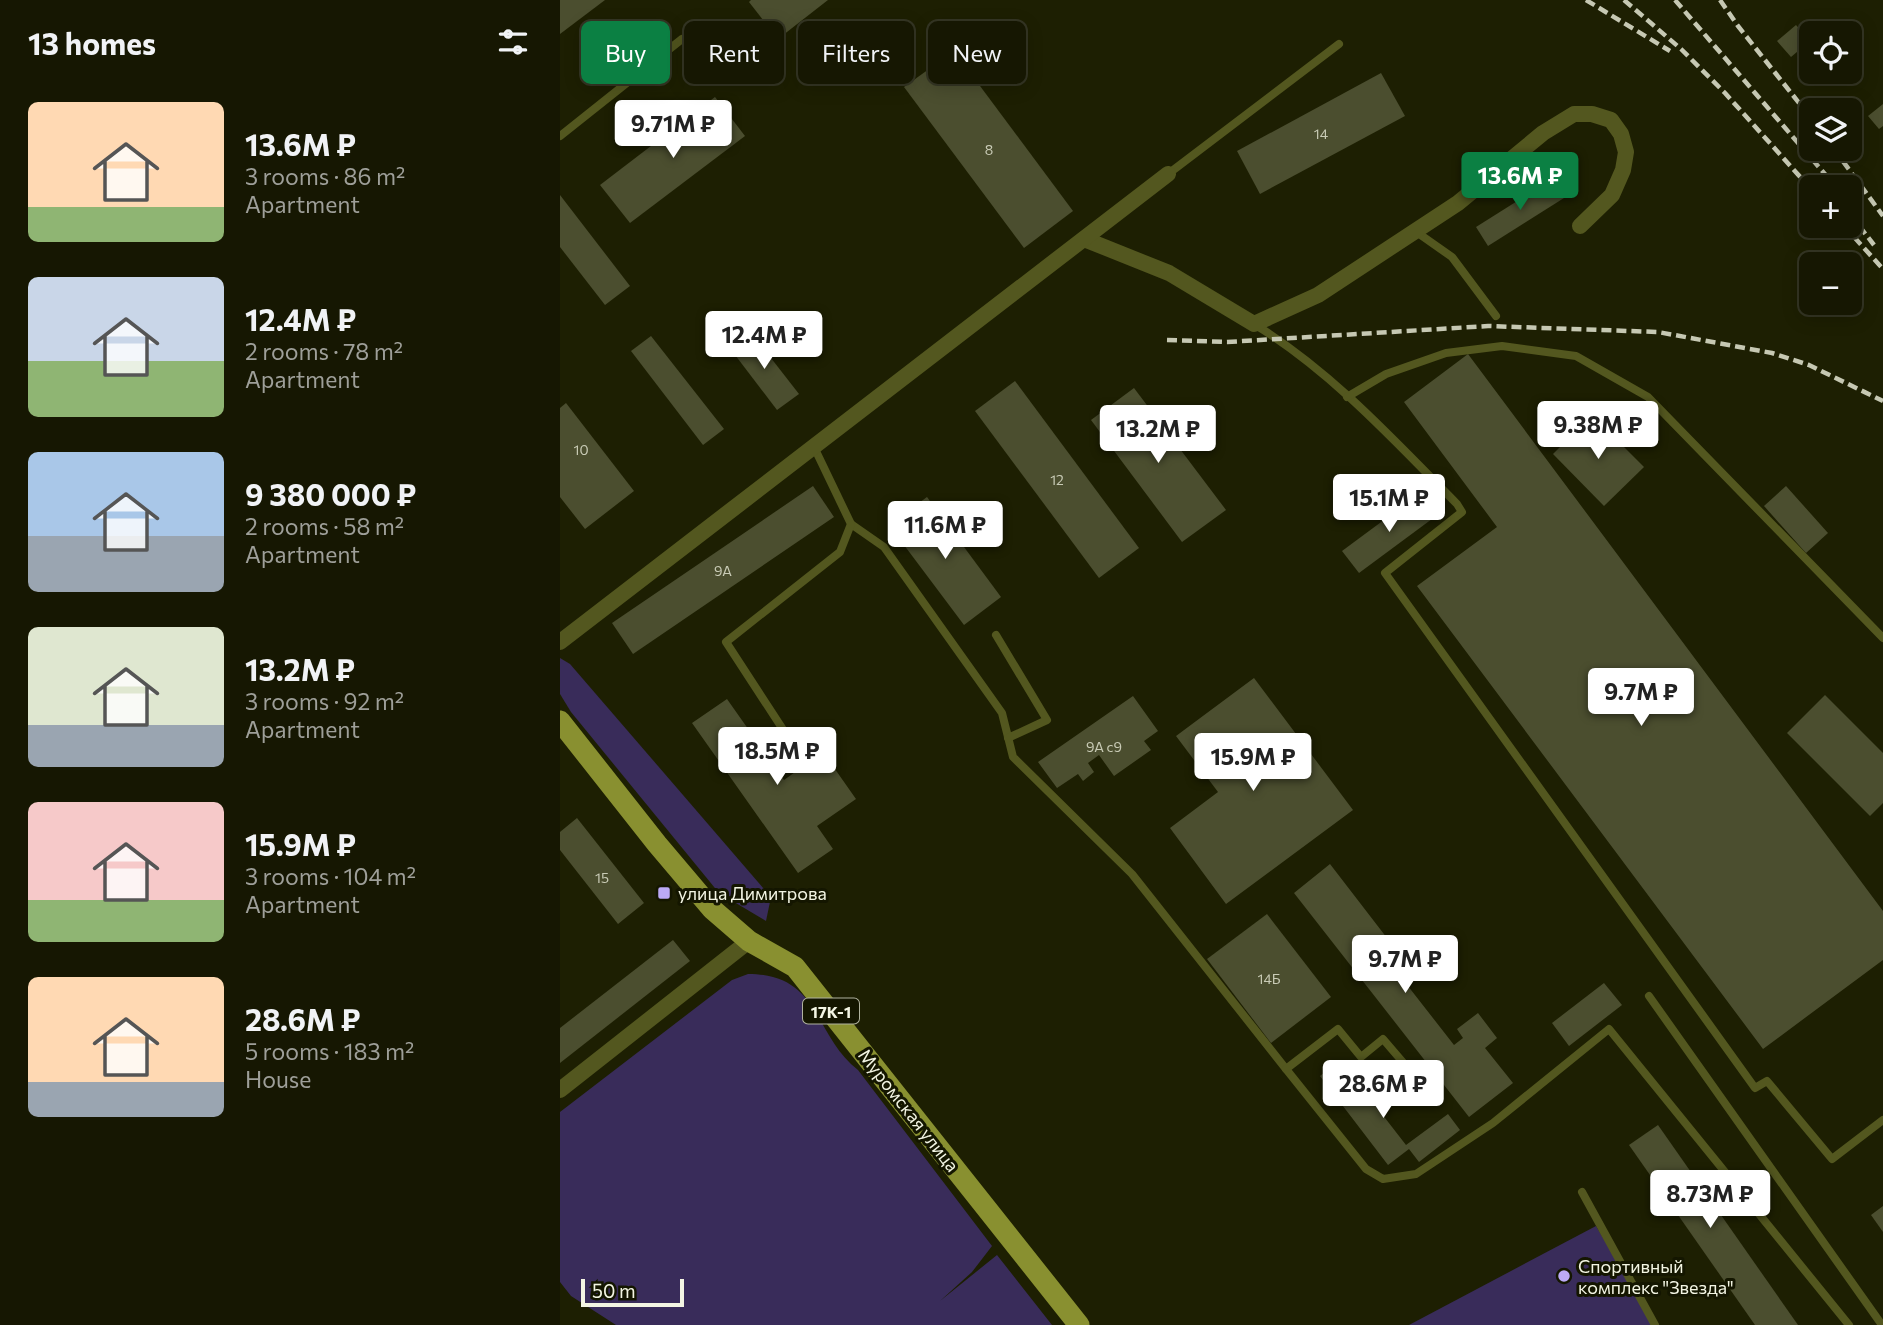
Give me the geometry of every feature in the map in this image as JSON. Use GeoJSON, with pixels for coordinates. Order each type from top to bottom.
{"type":"FeatureCollection","features":[{"type":"Feature","properties":{"kind":"main road","name":"Муромская улица"},"geometry":{"type":"LineString","coordinates":[[560,721],[712,909],[749,941],[795,967],[1079,1325]]}},
{"type":"Feature","properties":{"kind":"street"},"geometry":{"type":"LineString","coordinates":[[1084,239],[1169,273],[1254,324],[1318,295],[1458,203],[1543,132],[1574,114],[1592,114],[1611,120],[1621,134],[1626,152],[1623,170],[1612,195],[1580,226]]}},
{"type":"Feature","properties":{"kind":"street"},"geometry":{"type":"LineString","coordinates":[[560,642],[1168,174]]}},
{"type":"Feature","properties":{"kind":"street"},"geometry":{"type":"LineString","coordinates":[[560,1090],[749,941]]}},
{"type":"Feature","properties":{"kind":"lane"},"geometry":{"type":"LineString","coordinates":[[560,136],[682,39]]}},
{"type":"Feature","properties":{"kind":"lane"},"geometry":{"type":"LineString","coordinates":[[1168,174],[1339,44]]}},
{"type":"Feature","properties":{"kind":"lane"},"geometry":{"type":"LineString","coordinates":[[1415,231],[1451,257],[1496,316]]}},
{"type":"Feature","properties":{"kind":"lane"},"geometry":{"type":"LineString","coordinates":[[1254,324],[1279,339],[1370,416],[1448,494],[1462,512],[1385,573],[1755,1088],[1767,1081],[1832,1159],[1883,1119]]}},
{"type":"Feature","properties":{"kind":"lane"},"geometry":{"type":"LineString","coordinates":[[1347,397],[1386,374],[1446,353],[1503,346],[1576,356],[1648,397],[1883,638]]}},
{"type":"Feature","properties":{"kind":"lane"},"geometry":{"type":"LineString","coordinates":[[814,447],[851,524],[884,547],[1002,713],[1013,757],[1132,874],[1366,1169],[1383,1179],[1416,1174],[1493,1123],[1609,1029],[1849,1325]]}},
{"type":"Feature","properties":{"kind":"lane"},"geometry":{"type":"LineString","coordinates":[[797,751],[726,642],[840,552],[851,524]]}},
{"type":"Feature","properties":{"kind":"lane"},"geometry":{"type":"LineString","coordinates":[[996,635],[1047,720],[1008,738]]}},
{"type":"Feature","properties":{"kind":"lane"},"geometry":{"type":"LineString","coordinates":[[1649,996],[1882,1325]]}},
{"type":"Feature","properties":{"kind":"lane"},"geometry":{"type":"LineString","coordinates":[[1286,1069],[1338,1030],[1361,1057],[1383,1039],[1431,1095]]}},
{"type":"Feature","properties":{"kind":"lane"},"geometry":{"type":"LineString","coordinates":[[1582,1192],[1655,1325]]}},
{"type":"Feature","properties":{"kind":"shaded area"},"geometry":{"type":"Polygon","coordinates":[[[560,658],[570,664],[771,897],[766,921],[719,893],[571,712],[560,694],[560,658]]]}},
{"type":"Feature","properties":{"kind":"shaded area"},"geometry":{"type":"Polygon","coordinates":[[[748,974],[772,977],[790,984],[803,995],[843,1056],[858,1070],[992,1246],[972,1272],[940,1301],[997,1255],[1052,1325],[616,1325],[571,1296],[560,1282],[560,1112],[732,980],[748,974]]]}},
{"type":"Feature","properties":{"kind":"shaded area","name":"Спортивный комплекс \"Звезда\""},"geometry":{"type":"Polygon","coordinates":[[[1596,1226],[1655,1325],[1409,1325],[1596,1226]]]}},
{"type":"Feature","properties":{"kind":"building"},"geometry":{"type":"Polygon","coordinates":[[[560,0],[605,0],[560,34],[560,0]]]}},
{"type":"Feature","properties":{"kind":"building"},"geometry":{"type":"Polygon","coordinates":[[[828,0],[784,34],[784,21],[764,21],[749,2],[828,0]]]}},
{"type":"Feature","properties":{"kind":"building"},"geometry":{"type":"Polygon","coordinates":[[[1796,25],[1799,28],[1799,50],[1791,57],[1777,41],[1796,25]]]}},
{"type":"Feature","properties":{"kind":"building"},"geometry":{"type":"Polygon","coordinates":[[[928,70],[928,84],[979,84],[1073,211],[1024,248],[904,87],[914,84],[914,80],[928,70]]]}},
{"type":"Feature","properties":{"kind":"building"},"geometry":{"type":"Polygon","coordinates":[[[1381,73],[1405,116],[1260,194],[1237,151],[1381,73]]]}},
{"type":"Feature","properties":{"kind":"building"},"geometry":{"type":"Polygon","coordinates":[[[715,97],[745,136],[630,223],[600,185],[715,97]]]}},
{"type":"Feature","properties":{"kind":"building"},"geometry":{"type":"Polygon","coordinates":[[[1883,104],[1883,126],[1879,129],[1868,116],[1883,104]]]}},
{"type":"Feature","properties":{"kind":"building"},"geometry":{"type":"Polygon","coordinates":[[[1552,179],[1564,198],[1488,246],[1476,227],[1552,179]]]}},
{"type":"Feature","properties":{"kind":"building"},"geometry":{"type":"Polygon","coordinates":[[[560,195],[630,286],[605,305],[560,247],[560,195]]]}},
{"type":"Feature","properties":{"kind":"building"},"geometry":{"type":"Polygon","coordinates":[[[750,331],[799,394],[777,410],[729,347],[750,331]]]}},
{"type":"Feature","properties":{"kind":"building"},"geometry":{"type":"Polygon","coordinates":[[[651,336],[724,429],[703,445],[631,351],[651,336]]]}},
{"type":"Feature","properties":{"kind":"building"},"geometry":{"type":"Polygon","coordinates":[[[1468,354],[1883,911],[1883,960],[1763,1049],[1417,586],[1497,527],[1404,402],[1468,354]]]}},
{"type":"Feature","properties":{"kind":"building"},"geometry":{"type":"Polygon","coordinates":[[[1015,381],[1139,548],[1099,578],[975,411],[1015,381]]]}},
{"type":"Feature","properties":{"kind":"building"},"geometry":{"type":"Polygon","coordinates":[[[1134,388],[1226,510],[1182,542],[1091,420],[1134,388]]]}},
{"type":"Feature","properties":{"kind":"building"},"geometry":{"type":"Polygon","coordinates":[[[566,403],[634,491],[585,529],[560,497],[560,408],[566,403]]]}},
{"type":"Feature","properties":{"kind":"building"},"geometry":{"type":"Polygon","coordinates":[[[1592,415],[1644,467],[1604,506],[1553,454],[1592,415]]]}},
{"type":"Feature","properties":{"kind":"building"},"geometry":{"type":"Polygon","coordinates":[[[813,486],[834,517],[633,654],[612,623],[813,486]]]}},
{"type":"Feature","properties":{"kind":"building"},"geometry":{"type":"Polygon","coordinates":[[[1786,486],[1828,533],[1806,553],[1764,506],[1786,486]]]}},
{"type":"Feature","properties":{"kind":"building"},"geometry":{"type":"Polygon","coordinates":[[[1419,494],[1436,516],[1359,573],[1342,551],[1419,494]]]}},
{"type":"Feature","properties":{"kind":"building"},"geometry":{"type":"Polygon","coordinates":[[[927,497],[1001,597],[964,625],[889,525],[927,497]]]}},
{"type":"Feature","properties":{"kind":"building"},"geometry":{"type":"Polygon","coordinates":[[[1254,678],[1353,810],[1226,904],[1170,828],[1218,792],[1176,736],[1254,678]]]}},
{"type":"Feature","properties":{"kind":"building"},"geometry":{"type":"Polygon","coordinates":[[[1825,695],[1883,753],[1883,803],[1870,816],[1787,733],[1825,695]]]}},
{"type":"Feature","properties":{"kind":"building"},"geometry":{"type":"Polygon","coordinates":[[[1133,696],[1158,731],[1144,741],[1151,750],[1114,776],[1099,755],[1088,763],[1094,772],[1083,781],[1078,774],[1057,788],[1038,762],[1133,696]]]}},
{"type":"Feature","properties":{"kind":"building"},"geometry":{"type":"Polygon","coordinates":[[[727,699],[784,780],[823,752],[856,799],[817,826],[833,849],[798,873],[692,723],[727,699]]]}},
{"type":"Feature","properties":{"kind":"building"},"geometry":{"type":"Polygon","coordinates":[[[577,818],[644,903],[618,924],[560,850],[560,832],[577,818]]]}},
{"type":"Feature","properties":{"kind":"building"},"geometry":{"type":"Polygon","coordinates":[[[1330,864],[1407,964],[1397,972],[1454,1045],[1463,1038],[1457,1029],[1478,1013],[1497,1038],[1485,1048],[1513,1083],[1469,1117],[1294,893],[1330,864]]]}},
{"type":"Feature","properties":{"kind":"building"},"geometry":{"type":"Polygon","coordinates":[[[1267,914],[1331,997],[1271,1043],[1207,959],[1267,914]]]}},
{"type":"Feature","properties":{"kind":"building"},"geometry":{"type":"Polygon","coordinates":[[[673,940],[690,961],[560,1063],[560,1028],[673,940]]]}},
{"type":"Feature","properties":{"kind":"building"},"geometry":{"type":"Polygon","coordinates":[[[1604,983],[1622,1005],[1569,1046],[1552,1023],[1604,983]]]}},
{"type":"Feature","properties":{"kind":"building"},"geometry":{"type":"Polygon","coordinates":[[[1340,1060],[1406,1145],[1448,1114],[1460,1130],[1419,1162],[1409,1149],[1388,1165],[1320,1076],[1340,1060]]]}},
{"type":"Feature","properties":{"kind":"building"},"geometry":{"type":"Polygon","coordinates":[[[1658,1125],[1798,1325],[1755,1325],[1629,1145],[1658,1125]]]}},
{"type":"Feature","properties":{"kind":"building"},"geometry":{"type":"Polygon","coordinates":[[[1883,1206],[1883,1232],[1871,1215],[1883,1206]]]}},
{"type":"Feature","properties":{"kind":"railway"},"geometry":{"type":"LineString","coordinates":[[1586,0],[1670,51]]}},
{"type":"Feature","properties":{"kind":"railway"},"geometry":{"type":"LineString","coordinates":[[1624,0],[1681,49],[1725,93],[1799,176]]}},
{"type":"Feature","properties":{"kind":"railway"},"geometry":{"type":"LineString","coordinates":[[1675,0],[1826,175]]}},
{"type":"Feature","properties":{"kind":"railway"},"geometry":{"type":"LineString","coordinates":[[1720,0],[1799,103]]}},
{"type":"Feature","properties":{"kind":"railway"},"geometry":{"type":"LineString","coordinates":[[1843,161],[1883,216]]}},
{"type":"Feature","properties":{"kind":"railway"},"geometry":{"type":"LineString","coordinates":[[1862,230],[1874,245]]}},
{"type":"Feature","properties":{"kind":"railway"},"geometry":{"type":"LineString","coordinates":[[1855,238],[1883,269]]}},
{"type":"Feature","properties":{"kind":"railway"},"geometry":{"type":"LineString","coordinates":[[1167,340],[1227,342],[1488,326],[1658,332],[1772,353],[1809,365],[1883,401]]}},
{"type":"Feature","properties":{"kind":"place","name":"улица Димитрова"},"geometry":{"type":"Point","coordinates":[664,893]}},
{"type":"Feature","properties":{"kind":"place","name":"Спортивный комплекс \"Звезда\""},"geometry":{"type":"Point","coordinates":[1564,1276]}}]}
